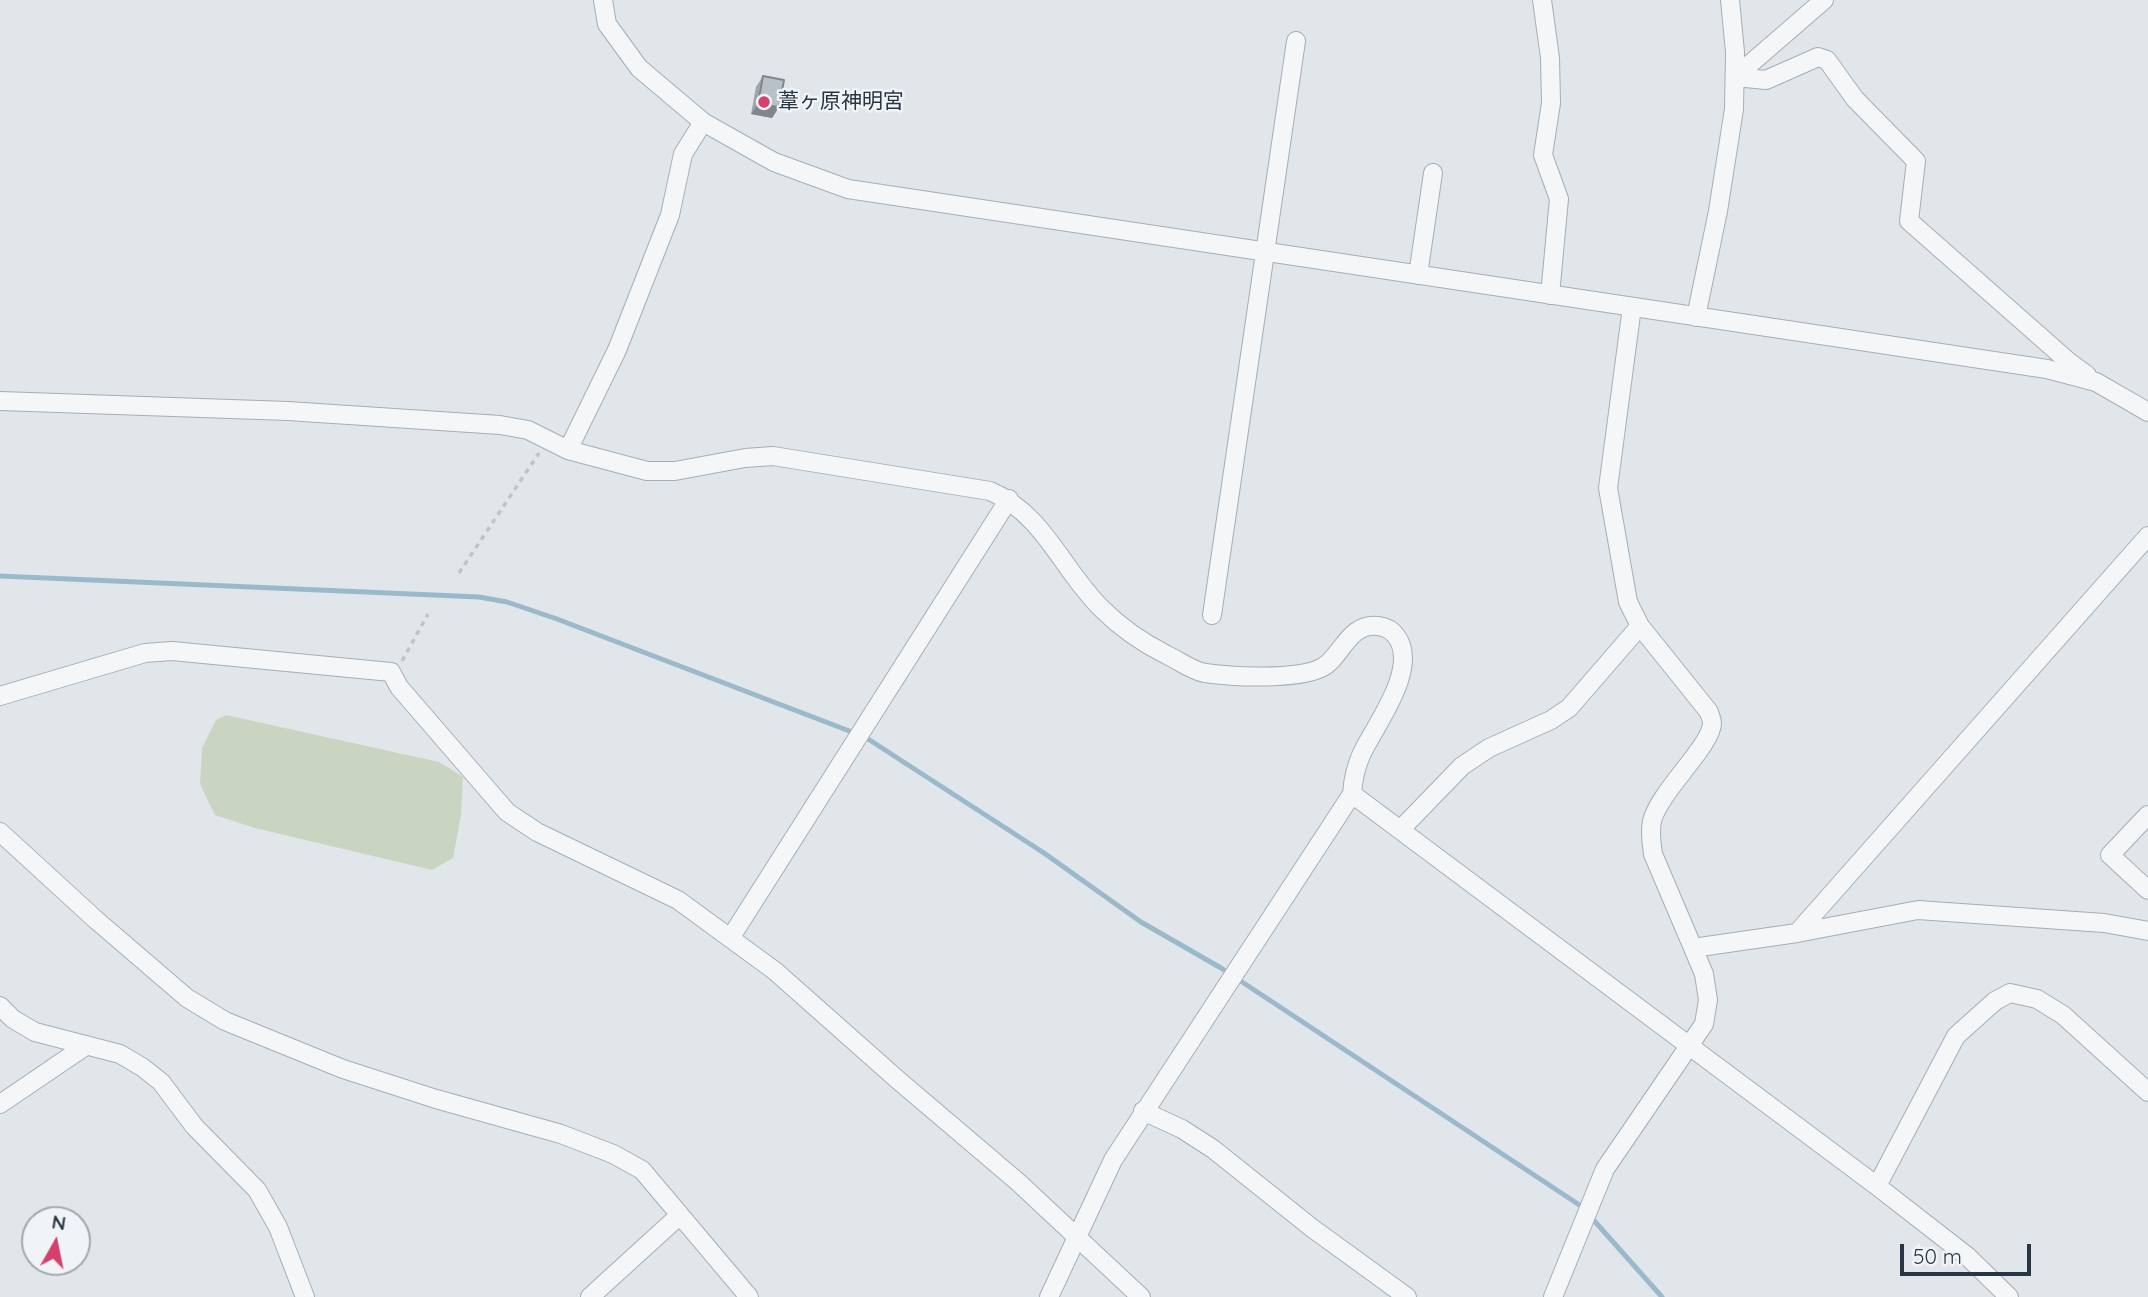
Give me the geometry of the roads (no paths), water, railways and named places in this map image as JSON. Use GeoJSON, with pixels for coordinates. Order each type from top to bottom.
{"type":"FeatureCollection","features":[{"type":"Feature","properties":{"kind":"street"},"geometry":{"type":"LineString","coordinates":[[603,0],[607,24],[639,68],[703,122],[774,162],[848,189],[2047,369],[2096,382]]}},
{"type":"Feature","properties":{"kind":"street"},"geometry":{"type":"LineString","coordinates":[[1542,0],[1550,58],[1551,103],[1543,155],[1559,199],[1550,295]]}},
{"type":"Feature","properties":{"kind":"street"},"geometry":{"type":"LineString","coordinates":[[1696,317],[1718,211],[1734,109],[1735,77],[1730,0]]}},
{"type":"Feature","properties":{"kind":"street"},"geometry":{"type":"LineString","coordinates":[[1735,77],[1824,0]]}},
{"type":"Feature","properties":{"kind":"street"},"geometry":{"type":"LineString","coordinates":[[1212,615],[1296,41]]}},
{"type":"Feature","properties":{"kind":"street"},"geometry":{"type":"LineString","coordinates":[[1735,77],[1766,80],[1818,57],[1827,60],[1855,99],[1916,161],[1909,221],[2069,362],[2096,382],[2148,412]]}},
{"type":"Feature","properties":{"kind":"street"},"geometry":{"type":"LineString","coordinates":[[568,450],[617,350],[670,215],[683,154],[703,122]]}},
{"type":"Feature","properties":{"kind":"street"},"geometry":{"type":"LineString","coordinates":[[1418,275],[1433,173]]}},
{"type":"Feature","properties":{"kind":"street"},"geometry":{"type":"LineString","coordinates":[[1553,1297],[1605,1168],[1704,1024],[1708,1000],[1704,974],[1653,854],[1651,834],[1653,818],[1660,803],[1708,737],[1712,724],[1709,712],[1640,626],[1628,602],[1608,488],[1632,307]]}},
{"type":"Feature","properties":{"kind":"street"},"geometry":{"type":"LineString","coordinates":[[0,401],[288,411],[500,425],[528,430],[568,450],[648,471],[675,471],[745,458],[773,456],[990,491],[1009,499],[1028,515],[1101,609],[1142,642],[1202,673],[1283,676],[1323,668],[1356,632],[1370,625],[1386,627],[1396,635],[1402,647],[1403,659],[1398,683],[1362,753],[1353,776],[1352,794],[1113,1160],[1049,1297]]}},
{"type":"Feature","properties":{"kind":"street"},"geometry":{"type":"LineString","coordinates":[[731,937],[1009,499]]}},
{"type":"Feature","properties":{"kind":"street"},"geometry":{"type":"LineString","coordinates":[[1797,933],[2148,536]]}},
{"type":"Feature","properties":{"kind":"street"},"geometry":{"type":"LineString","coordinates":[[1401,829],[1462,766],[1489,748],[1551,720],[1569,708],[1640,626]]}},
{"type":"Feature","properties":{"kind":"street"},"geometry":{"type":"LineString","coordinates":[[0,696],[145,653],[172,651],[391,672],[399,687],[507,812],[537,832],[678,900],[731,937],[775,971],[1018,1182],[1141,1297]]}},
{"type":"Feature","properties":{"kind":"street"},"geometry":{"type":"LineString","coordinates":[[1352,794],[1877,1186],[1967,1256],[2009,1297]]}},
{"type":"Feature","properties":{"kind":"street"},"geometry":{"type":"LineString","coordinates":[[2148,815],[2110,855],[2148,890]]}},
{"type":"Feature","properties":{"kind":"street"},"geometry":{"type":"LineString","coordinates":[[0,832],[187,998],[225,1021],[342,1069],[561,1134],[613,1154],[642,1170],[749,1297]]}},
{"type":"Feature","properties":{"kind":"street"},"geometry":{"type":"LineString","coordinates":[[1693,948],[1797,933],[1918,910],[2104,923],[2148,932]]}},
{"type":"Feature","properties":{"kind":"street"},"geometry":{"type":"LineString","coordinates":[[1877,1186],[1956,1036],[1995,1001],[2010,993],[2037,999],[2063,1015],[2148,1092]]}},
{"type":"Feature","properties":{"kind":"street"},"geometry":{"type":"LineString","coordinates":[[0,1006],[13,1019],[35,1032],[120,1055],[161,1082],[194,1126],[257,1190],[278,1227],[305,1297]]}},
{"type":"Feature","properties":{"kind":"street"},"geometry":{"type":"LineString","coordinates":[[0,1104],[87,1045]]}},
{"type":"Feature","properties":{"kind":"street"},"geometry":{"type":"LineString","coordinates":[[1143,1111],[1182,1129],[1213,1149],[1312,1228],[1407,1297]]}},
{"type":"Feature","properties":{"kind":"street"},"geometry":{"type":"LineString","coordinates":[[590,1297],[680,1214]]}},
{"type":"Feature","properties":{"kind":"waterway"},"geometry":{"type":"LineString","coordinates":[[0,576],[479,597],[507,602],[865,737],[1044,853],[1141,922],[1221,968],[1584,1208]]}},
{"type":"Feature","properties":{"kind":"waterway"},"geometry":{"type":"LineString","coordinates":[[1590,1216],[1662,1297]]}},
{"type":"Feature","properties":{"kind":"place","name":"葦ヶ原神明宮"},"geometry":{"type":"Point","coordinates":[764,102]}}]}
